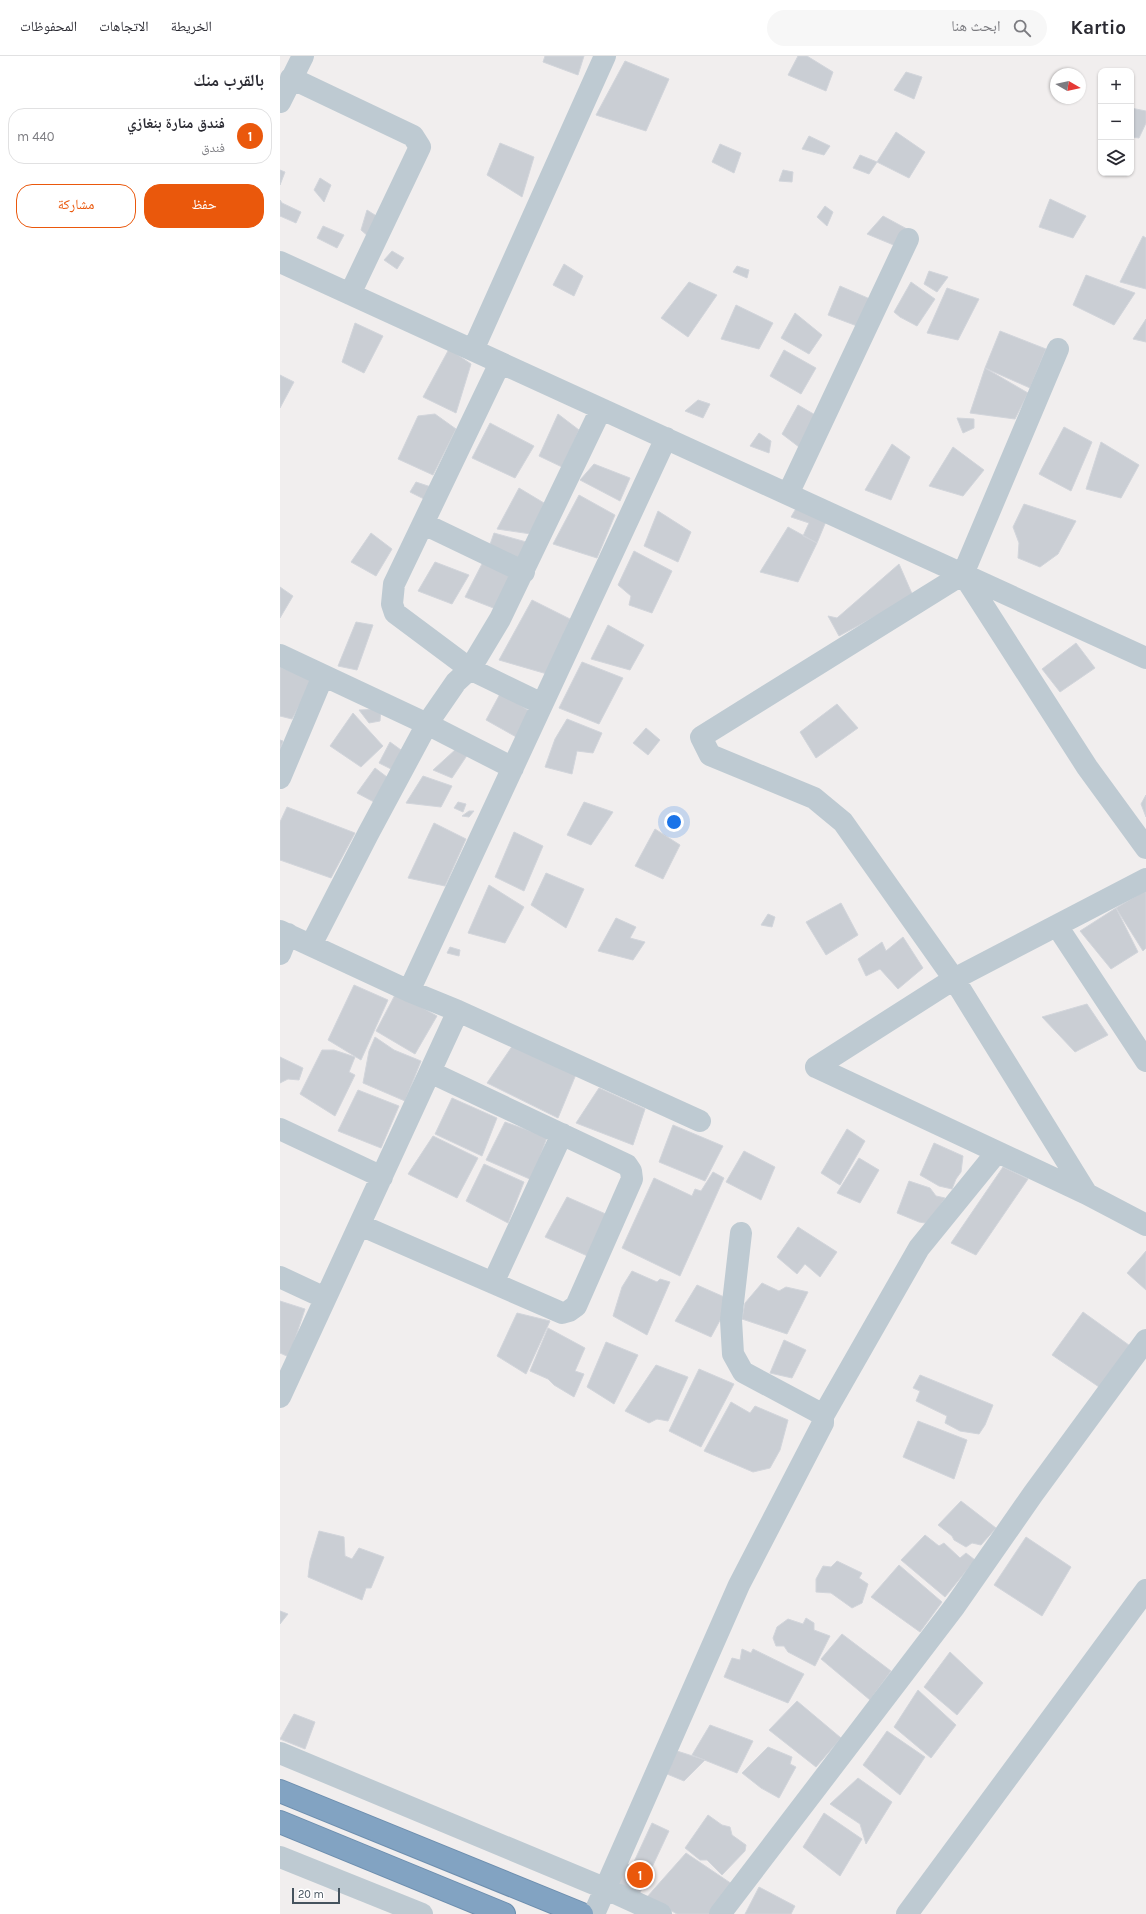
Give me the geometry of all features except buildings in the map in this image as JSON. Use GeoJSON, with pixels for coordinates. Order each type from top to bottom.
{"type":"FeatureCollection","features":[{"type":"Feature","properties":{"kind":"highway"},"geometry":{"type":"LineString","coordinates":[[280,1791],[582,1914]]}},
{"type":"Feature","properties":{"kind":"highway"},"geometry":{"type":"LineString","coordinates":[[280,1822],[504,1914]]}},
{"type":"Feature","properties":{"kind":"street"},"geometry":{"type":"LineString","coordinates":[[280,102],[303,56]]}},
{"type":"Feature","properties":{"kind":"street"},"geometry":{"type":"LineString","coordinates":[[473,350],[605,56]]}},
{"type":"Feature","properties":{"kind":"street"},"geometry":{"type":"LineString","coordinates":[[292,78],[413,136],[420,147],[350,294]]}},
{"type":"Feature","properties":{"kind":"street"},"geometry":{"type":"LineString","coordinates":[[788,494],[908,239]]}},
{"type":"Feature","properties":{"kind":"street"},"geometry":{"type":"LineString","coordinates":[[280,262],[1146,658]]}},
{"type":"Feature","properties":{"kind":"street"},"geometry":{"type":"LineString","coordinates":[[1058,349],[964,574],[701,737],[710,755],[814,798],[843,822],[954,979],[1087,1194]]}},
{"type":"Feature","properties":{"kind":"street"},"geometry":{"type":"LineString","coordinates":[[500,362],[424,524],[394,584],[392,604],[396,612],[470,669],[542,704]]}},
{"type":"Feature","properties":{"kind":"street"},"geometry":{"type":"LineString","coordinates":[[311,945],[427,724],[456,682],[470,669],[500,620],[601,408]]}},
{"type":"Feature","properties":{"kind":"street"},"geometry":{"type":"LineString","coordinates":[[409,991],[666,438]]}},
{"type":"Feature","properties":{"kind":"street"},"geometry":{"type":"LineString","coordinates":[[424,524],[524,572]]}},
{"type":"Feature","properties":{"kind":"street"},"geometry":{"type":"LineString","coordinates":[[964,574],[1087,767],[1146,848]]}},
{"type":"Feature","properties":{"kind":"street"},"geometry":{"type":"LineString","coordinates":[[280,655],[427,724],[513,768]]}},
{"type":"Feature","properties":{"kind":"street"},"geometry":{"type":"LineString","coordinates":[[280,778],[324,676]]}},
{"type":"Feature","properties":{"kind":"street"},"geometry":{"type":"LineString","coordinates":[[1146,879],[954,979],[816,1067],[1087,1194],[1146,1225]]}},
{"type":"Feature","properties":{"kind":"street"},"geometry":{"type":"LineString","coordinates":[[1057,926],[1146,1061]]}},
{"type":"Feature","properties":{"kind":"street"},"geometry":{"type":"LineString","coordinates":[[283,940],[311,945],[409,991],[458,1011],[700,1121]]}},
{"type":"Feature","properties":{"kind":"street"},"geometry":{"type":"LineString","coordinates":[[280,1397],[458,1011]]}},
{"type":"Feature","properties":{"kind":"street"},"geometry":{"type":"LineString","coordinates":[[360,1225],[562,1313],[570,1311],[576,1306],[632,1179],[631,1171],[627,1165],[430,1072]]}},
{"type":"Feature","properties":{"kind":"street"},"geometry":{"type":"LineString","coordinates":[[280,1129],[382,1177]]}},
{"type":"Feature","properties":{"kind":"street"},"geometry":{"type":"LineString","coordinates":[[494,1283],[562,1134]]}},
{"type":"Feature","properties":{"kind":"street"},"geometry":{"type":"LineString","coordinates":[[594,1914],[604,1888],[739,1585],[823,1424],[823,1416],[919,1248],[997,1152]]}},
{"type":"Feature","properties":{"kind":"street"},"geometry":{"type":"LineString","coordinates":[[741,1233],[731,1320],[733,1354],[743,1372],[823,1416]]}},
{"type":"Feature","properties":{"kind":"street"},"geometry":{"type":"LineString","coordinates":[[280,1277],[325,1298]]}},
{"type":"Feature","properties":{"kind":"street"},"geometry":{"type":"LineString","coordinates":[[720,1914],[955,1606],[1033,1494],[1146,1340]]}},
{"type":"Feature","properties":{"kind":"street"},"geometry":{"type":"LineString","coordinates":[[908,1914],[1146,1590]]}},
{"type":"Feature","properties":{"kind":"street"},"geometry":{"type":"LineString","coordinates":[[280,1753],[604,1888],[661,1914]]}},
{"type":"Feature","properties":{"kind":"street"},"geometry":{"type":"LineString","coordinates":[[280,1857],[422,1914]]}},
{"type":"Feature","properties":{"kind":"place","name":"فندق منارة بنغازي"},"geometry":{"type":"Point","coordinates":[640,1875]}}]}
